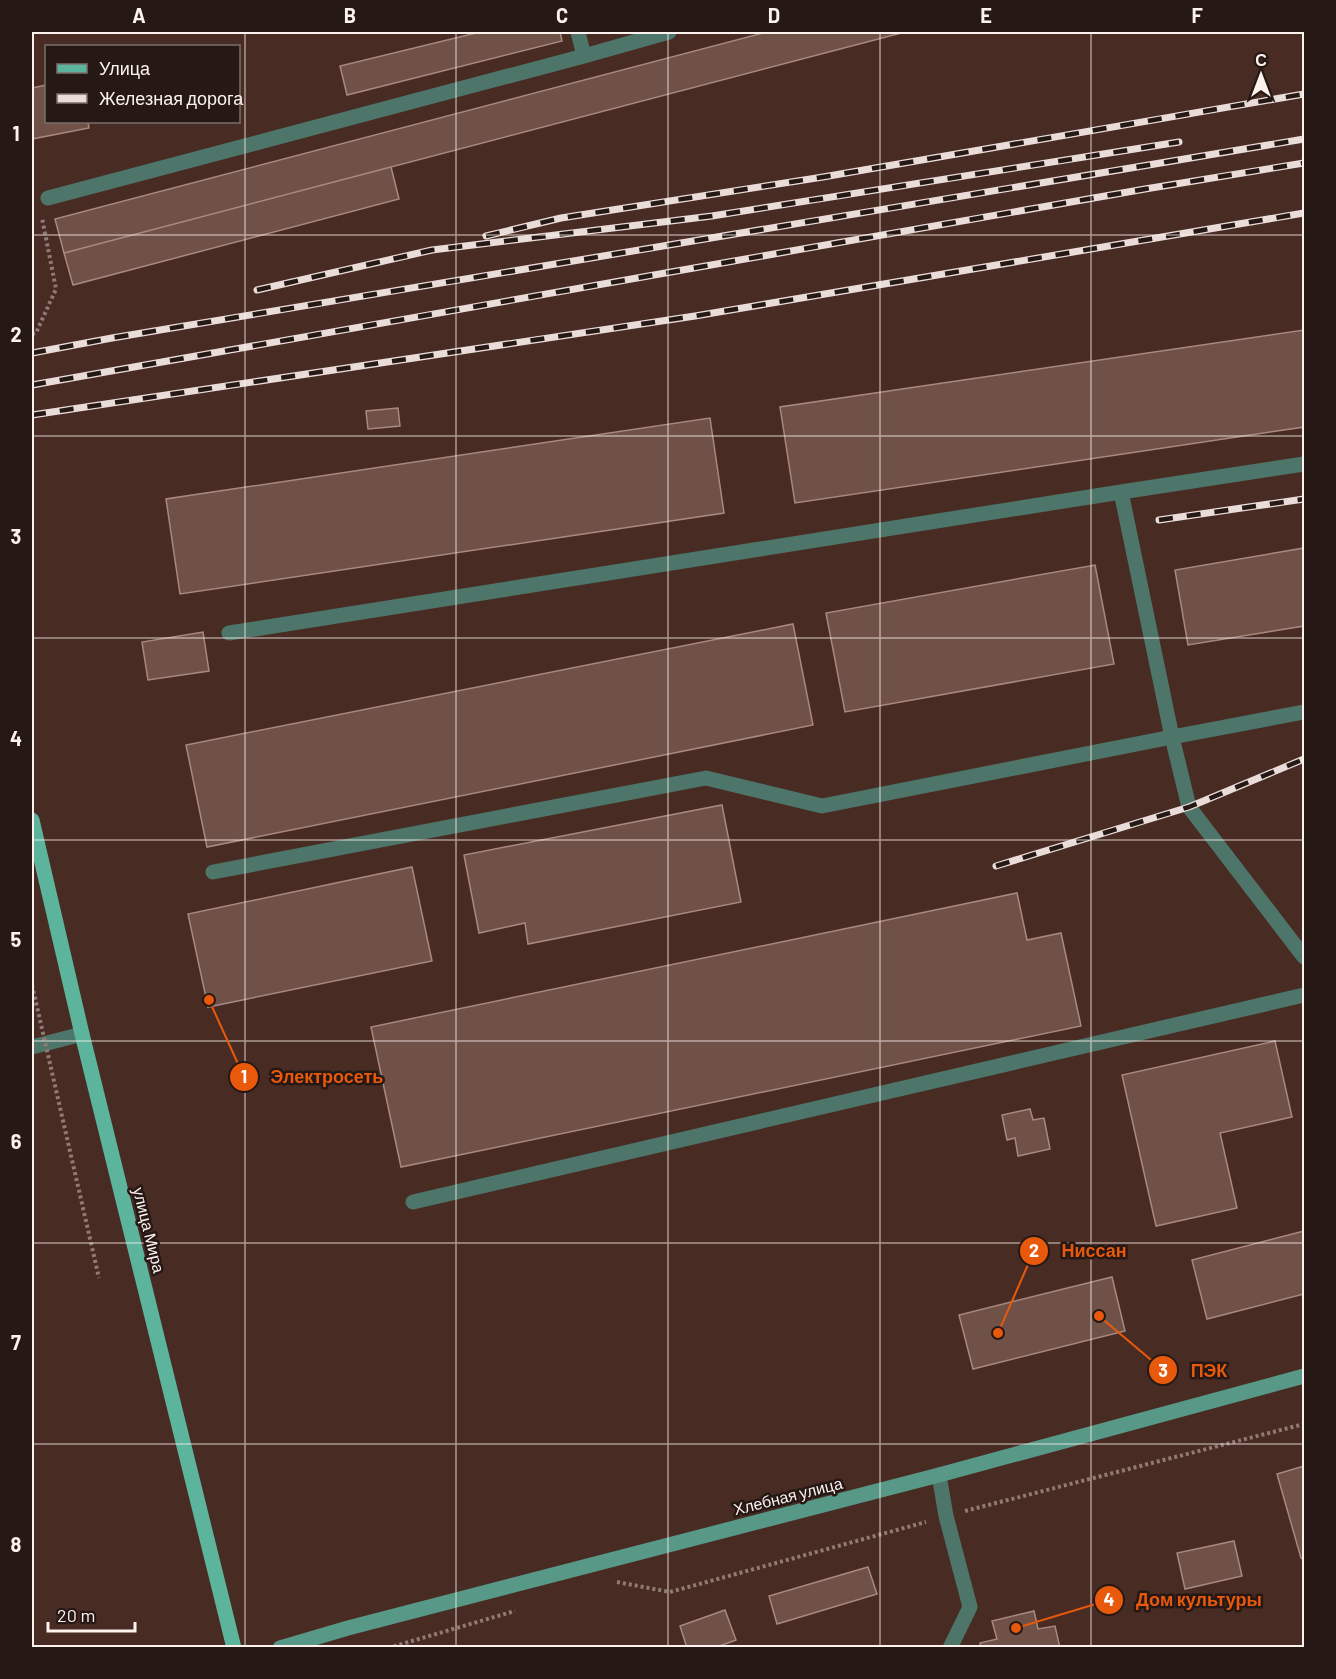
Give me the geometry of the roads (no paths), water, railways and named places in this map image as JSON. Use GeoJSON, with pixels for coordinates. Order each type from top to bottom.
{"type":"FeatureCollection","features":[{"type":"Feature","properties":{"kind":"main road","name":"улица Мира"},"geometry":{"type":"LineString","coordinates":[[32,820],[82,1034],[234,1647]]}},
{"type":"Feature","properties":{"kind":"street"},"geometry":{"type":"LineString","coordinates":[[578,32],[584,56]]}},
{"type":"Feature","properties":{"kind":"street"},"geometry":{"type":"LineString","coordinates":[[48,198],[669,32]]}},
{"type":"Feature","properties":{"kind":"street"},"geometry":{"type":"LineString","coordinates":[[229,633],[1305,464]]}},
{"type":"Feature","properties":{"kind":"street"},"geometry":{"type":"LineString","coordinates":[[1121,492],[1189,807],[1305,957]]}},
{"type":"Feature","properties":{"kind":"street"},"geometry":{"type":"LineString","coordinates":[[213,872],[706,778],[822,806],[1305,712]]}},
{"type":"Feature","properties":{"kind":"street"},"geometry":{"type":"LineString","coordinates":[[413,1202],[1305,995]]}},
{"type":"Feature","properties":{"kind":"street"},"geometry":{"type":"LineString","coordinates":[[38,1045],[82,1034]]}},
{"type":"Feature","properties":{"kind":"street","name":"Хлебная улица"},"geometry":{"type":"LineString","coordinates":[[280,1647],[939,1476],[1305,1377]]}},
{"type":"Feature","properties":{"kind":"street"},"geometry":{"type":"LineString","coordinates":[[939,1476],[946,1516],[970,1607],[950,1647]]}},
{"type":"Feature","properties":{"kind":"railway"},"geometry":{"type":"LineString","coordinates":[[486,236],[561,218],[823,177],[1304,94]]}},
{"type":"Feature","properties":{"kind":"railway"},"geometry":{"type":"LineString","coordinates":[[32,353],[1304,139]]}},
{"type":"Feature","properties":{"kind":"railway"},"geometry":{"type":"LineString","coordinates":[[257,290],[432,250],[712,216],[1179,142]]}},
{"type":"Feature","properties":{"kind":"railway"},"geometry":{"type":"LineString","coordinates":[[32,385],[1304,163]]}},
{"type":"Feature","properties":{"kind":"railway"},"geometry":{"type":"LineString","coordinates":[[32,415],[695,316],[1304,213]]}},
{"type":"Feature","properties":{"kind":"railway"},"geometry":{"type":"LineString","coordinates":[[1159,520],[1304,499]]}},
{"type":"Feature","properties":{"kind":"railway"},"geometry":{"type":"LineString","coordinates":[[996,866],[1189,807],[1304,759]]}},
{"type":"Feature","properties":{"kind":"place","name":"Электросеть"},"geometry":{"type":"Point","coordinates":[209,1000]}},
{"type":"Feature","properties":{"kind":"place","name":"ПЭК"},"geometry":{"type":"Point","coordinates":[1099,1316]}},
{"type":"Feature","properties":{"kind":"place","name":"Ниссан"},"geometry":{"type":"Point","coordinates":[998,1333]}},
{"type":"Feature","properties":{"kind":"place","name":"Дом культуры"},"geometry":{"type":"Point","coordinates":[1016,1628]}}]}
